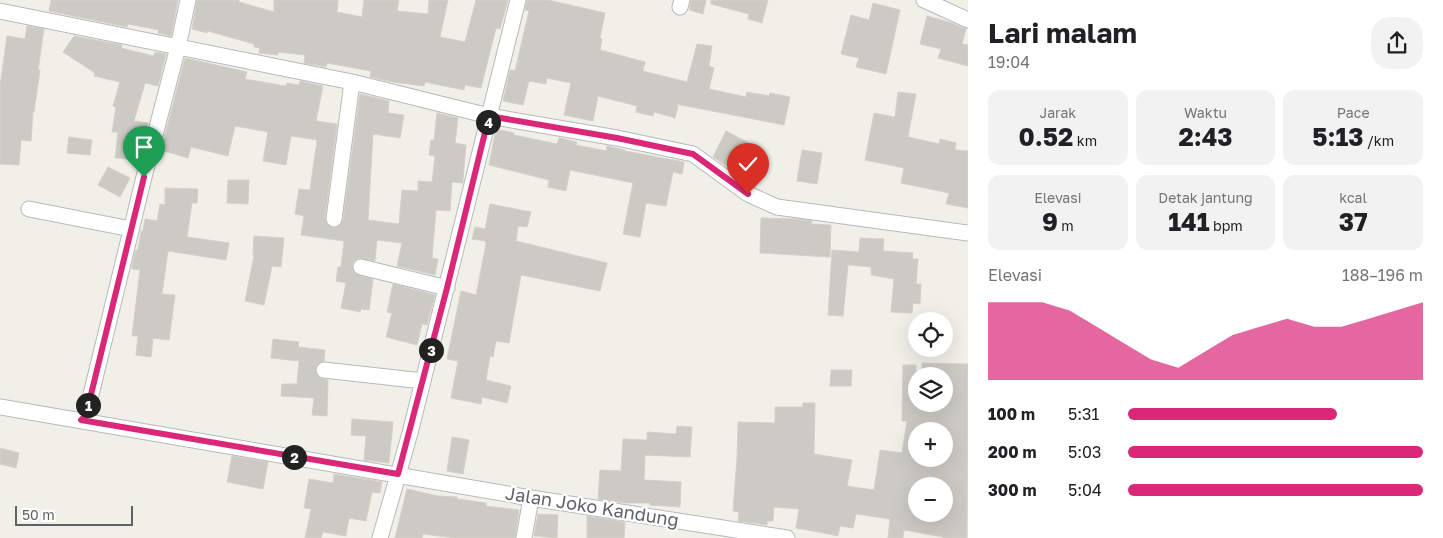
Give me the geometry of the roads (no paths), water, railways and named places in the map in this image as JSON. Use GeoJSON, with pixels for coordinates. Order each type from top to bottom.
{"type":"FeatureCollection","features":[{"type":"Feature","properties":{"kind":"street"},"geometry":{"type":"LineString","coordinates":[[81,420],[86,415],[178,47],[188,0]]}},
{"type":"Feature","properties":{"kind":"street"},"geometry":{"type":"LineString","coordinates":[[380,538],[412,426],[518,0]]}},
{"type":"Feature","properties":{"kind":"street"},"geometry":{"type":"LineString","coordinates":[[924,0],[968,20]]}},
{"type":"Feature","properties":{"kind":"street"},"geometry":{"type":"LineString","coordinates":[[0,11],[352,82],[489,116],[617,138],[693,154],[748,194],[777,207],[968,233]]}},
{"type":"Feature","properties":{"kind":"street"},"geometry":{"type":"LineString","coordinates":[[334,219],[352,82]]}},
{"type":"Feature","properties":{"kind":"street"},"geometry":{"type":"LineString","coordinates":[[28,209],[131,229]]}},
{"type":"Feature","properties":{"kind":"street"},"geometry":{"type":"LineString","coordinates":[[361,267],[447,288]]}},
{"type":"Feature","properties":{"kind":"street"},"geometry":{"type":"LineString","coordinates":[[324,370],[423,381]]}},
{"type":"Feature","properties":{"kind":"street","name":"Jalan Joko Kandung"},"geometry":{"type":"LineString","coordinates":[[0,407],[744,534],[787,538]]}},
{"type":"Feature","properties":{"kind":"street"},"geometry":{"type":"LineString","coordinates":[[524,538],[531,498]]}}]}
